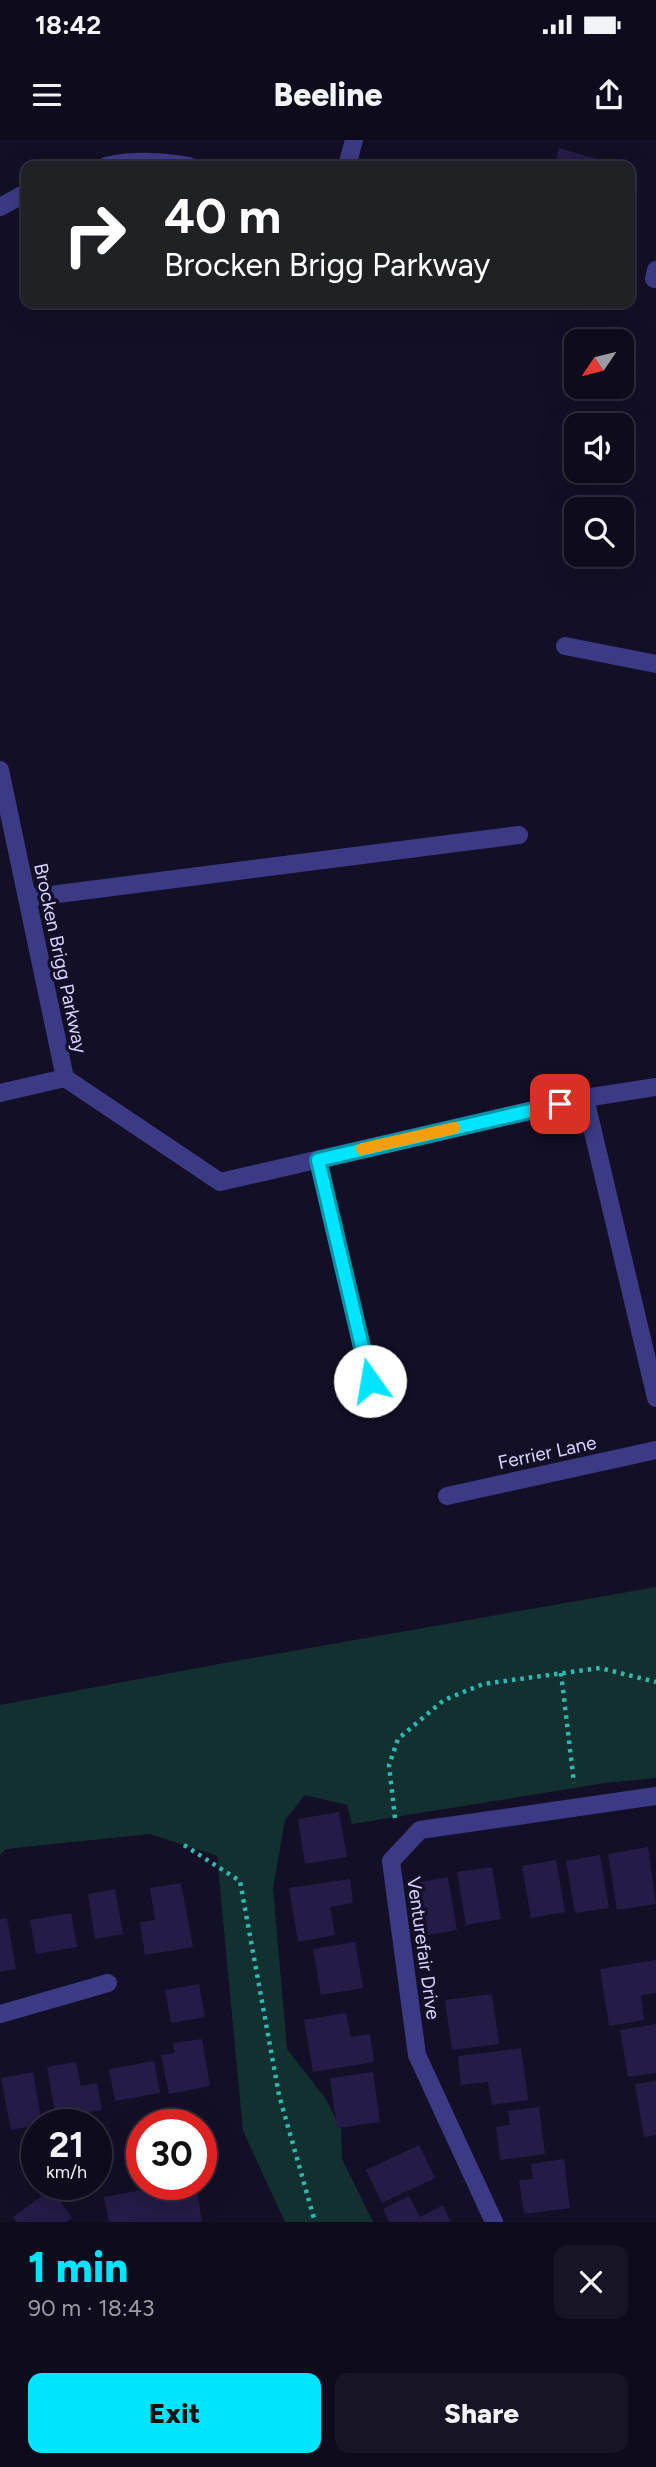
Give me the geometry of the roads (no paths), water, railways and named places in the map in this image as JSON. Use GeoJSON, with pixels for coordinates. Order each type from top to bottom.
{"type":"FeatureCollection","features":[{"type":"Feature","properties":{"kind":"street"},"geometry":{"type":"LineString","coordinates":[[348,161],[354,140]]}},
{"type":"Feature","properties":{"kind":"street"},"geometry":{"type":"LineString","coordinates":[[0,207],[21,196]]}},
{"type":"Feature","properties":{"kind":"street"},"geometry":{"type":"LineString","coordinates":[[565,646],[656,664]]}},
{"type":"Feature","properties":{"kind":"street","name":"Brocken Brigg Parkway"},"geometry":{"type":"LineString","coordinates":[[0,770],[2,794],[65,1078],[220,1182],[585,1098],[656,1087]]}},
{"type":"Feature","properties":{"kind":"street"},"geometry":{"type":"LineString","coordinates":[[27,898],[519,835]]}},
{"type":"Feature","properties":{"kind":"street"},"geometry":{"type":"LineString","coordinates":[[0,1093],[65,1078]]}},
{"type":"Feature","properties":{"kind":"street"},"geometry":{"type":"LineString","coordinates":[[585,1098],[656,1398]]}},
{"type":"Feature","properties":{"kind":"street"},"geometry":{"type":"LineString","coordinates":[[318,1160],[370,1381]]}},
{"type":"Feature","properties":{"kind":"street","name":"Ferrier Lane"},"geometry":{"type":"LineString","coordinates":[[447,1496],[656,1450]]}},
{"type":"Feature","properties":{"kind":"street","name":"Venturefair Drive"},"geometry":{"type":"LineString","coordinates":[[494,2222],[417,2055],[391,1861],[420,1830],[656,1796]]}},
{"type":"Feature","properties":{"kind":"street"},"geometry":{"type":"LineString","coordinates":[[0,2014],[108,1983]]}}]}
